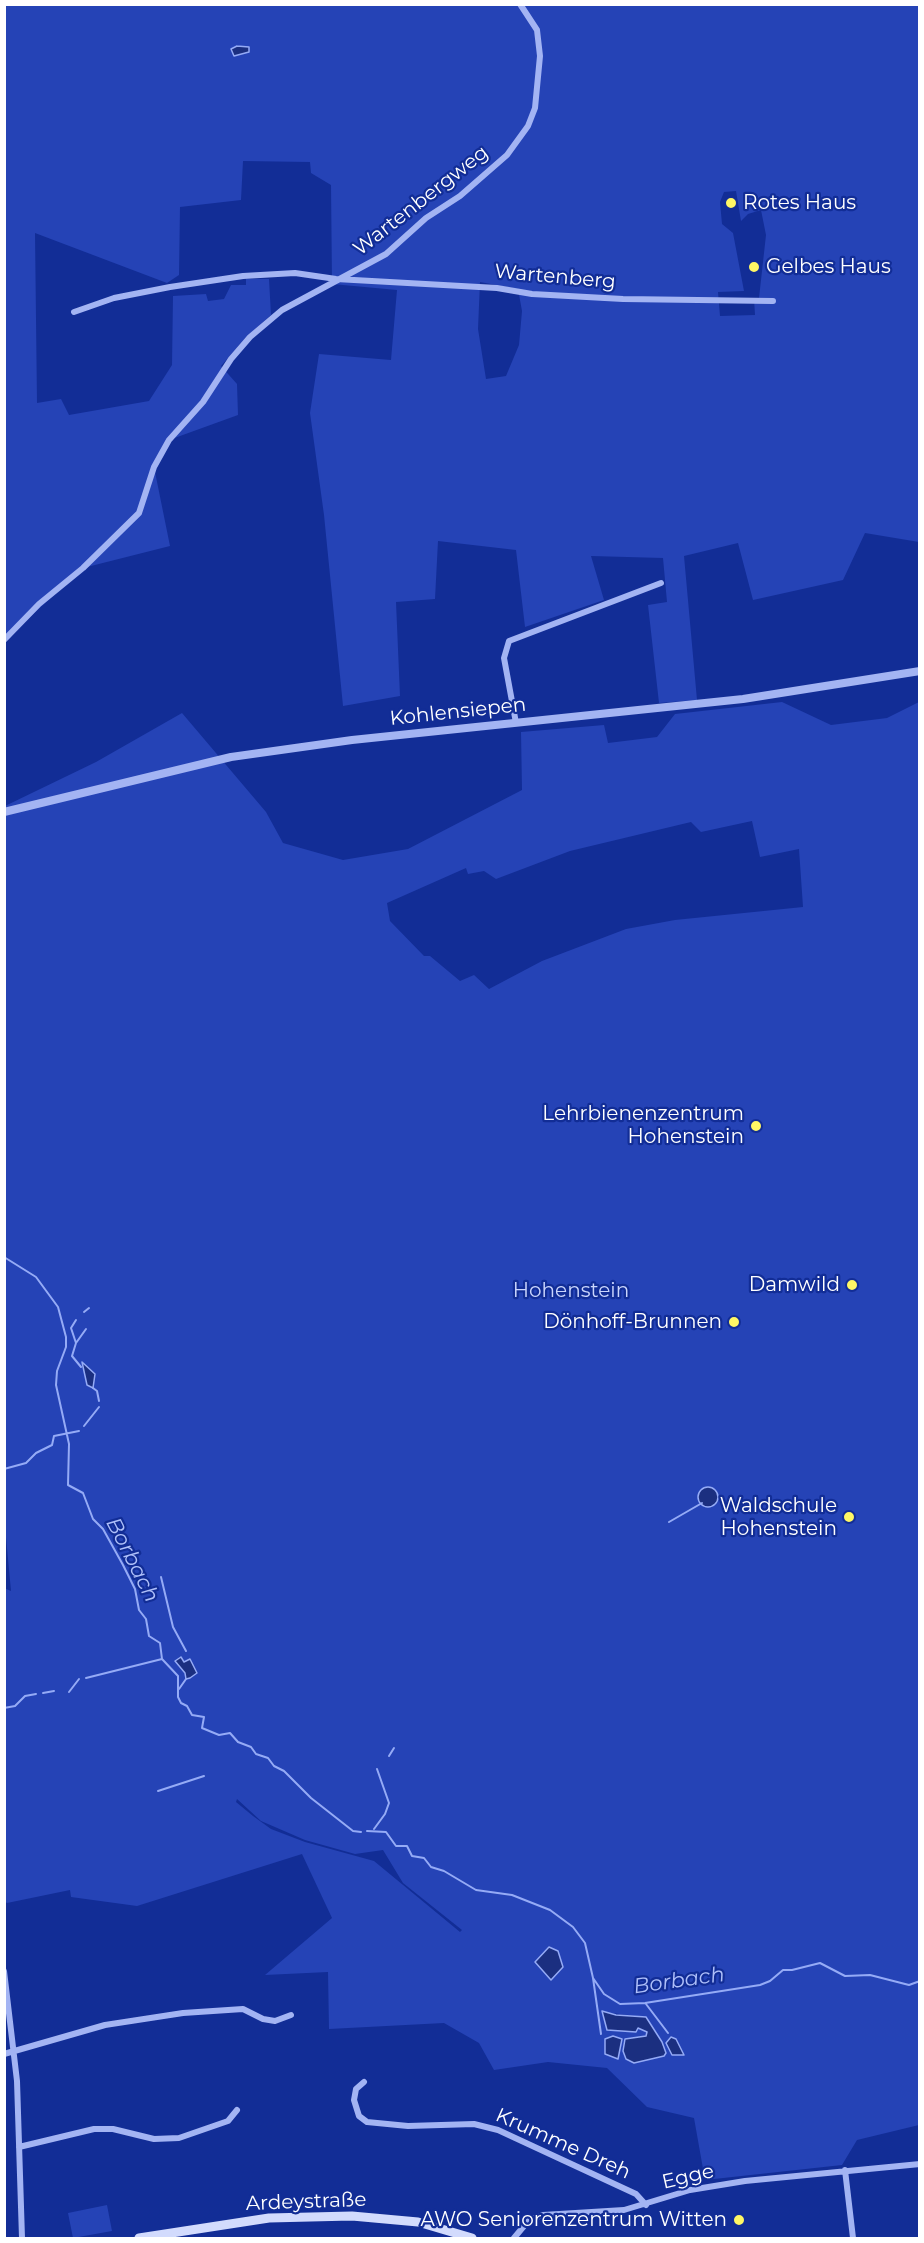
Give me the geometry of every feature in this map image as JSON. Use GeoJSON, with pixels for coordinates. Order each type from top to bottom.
{"type":"FeatureCollection","features":[{"type":"Feature","properties":{"kind":"main road","name":"Ardeystraße"},"geometry":{"type":"LineString","coordinates":[[139,2238],[269,2218],[352,2216],[418,2222],[472,2238]]}},
{"type":"Feature","properties":{"kind":"street","name":"Wartenbergweg"},"geometry":{"type":"LineString","coordinates":[[4,640],[39,604],[77,573],[140,513],[154,467],[169,440],[203,402],[231,359],[250,337],[282,310],[336,279],[357,272],[386,254],[426,218],[460,196],[507,155],[528,126],[535,108],[540,56],[537,30],[520,4]]}},
{"type":"Feature","properties":{"kind":"street"},"geometry":{"type":"LineString","coordinates":[[74,312],[114,298],[243,276],[295,273],[336,279]]}},
{"type":"Feature","properties":{"kind":"street","name":"Wartenberg"},"geometry":{"type":"LineString","coordinates":[[336,279],[497,288],[532,294],[623,299],[773,301]]}},
{"type":"Feature","properties":{"kind":"street"},"geometry":{"type":"LineString","coordinates":[[516,723],[504,658],[508,641],[661,583]]}},
{"type":"Feature","properties":{"kind":"street","name":"Kohlensiepen"},"geometry":{"type":"LineString","coordinates":[[4,812],[231,757],[345,741],[767,696],[920,671]]}},
{"type":"Feature","properties":{"kind":"street"},"geometry":{"type":"LineString","coordinates":[[4,1971],[13,2049],[22,2238]]}},
{"type":"Feature","properties":{"kind":"street"},"geometry":{"type":"LineString","coordinates":[[4,2054],[13,2049],[105,2025],[183,2013],[243,2009],[263,2019],[275,2021],[291,2015]]}},
{"type":"Feature","properties":{"kind":"street","name":"Krumme Dreh"},"geometry":{"type":"LineString","coordinates":[[364,2082],[356,2090],[354,2100],[359,2116],[367,2122],[408,2126],[474,2124],[498,2130],[636,2194],[646,2205]]}},
{"type":"Feature","properties":{"kind":"street"},"geometry":{"type":"LineString","coordinates":[[19,2147],[94,2129],[113,2129],[154,2139],[179,2138],[228,2121],[237,2110]]}},
{"type":"Feature","properties":{"kind":"street","name":"Egge"},"geometry":{"type":"LineString","coordinates":[[514,2238],[529,2220],[543,2215],[624,2210],[690,2190],[844,2170],[920,2163]]}},
{"type":"Feature","properties":{"kind":"street"},"geometry":{"type":"LineString","coordinates":[[844,2170],[853,2238]]}},
{"type":"Feature","properties":{"kind":"green space"},"geometry":{"type":"Polygon","coordinates":[[[5,5],[919,5],[919,542],[865,533],[843,580],[753,600],[738,543],[684,556],[697,700],[659,703],[648,605],[667,602],[663,558],[591,556],[604,600],[525,627],[516,550],[438,541],[435,599],[396,602],[400,696],[343,706],[324,515],[310,413],[319,354],[391,360],[397,290],[332,284],[331,185],[311,173],[310,162],[243,161],[241,200],[180,207],[179,275],[167,283],[35,233],[37,403],[61,399],[69,415],[149,401],[172,365],[173,296],[206,294],[208,301],[224,299],[231,285],[246,285],[246,279],[269,279],[271,315],[245,338],[221,366],[237,384],[238,415],[169,440],[154,467],[170,546],[83,568],[5,640],[5,5]],[[736,191],[724,192],[720,202],[722,224],[733,233],[744,291],[718,292],[720,316],[755,315],[754,299],[759,298],[766,235],[761,210],[748,214],[741,221],[736,191]],[[480,282],[478,329],[486,379],[506,376],[519,345],[522,311],[518,289],[480,282]]]}},
{"type":"Feature","properties":{"kind":"green space","name":"Hohenstein"},"geometry":{"type":"Polygon","coordinates":[[[782,702],[831,725],[887,718],[919,702],[919,2125],[857,2140],[842,2165],[705,2180],[694,2118],[647,2107],[607,2068],[548,2062],[494,2070],[479,2043],[444,2023],[329,2029],[328,1972],[265,1975],[332,1918],[302,1854],[137,1906],[71,1897],[70,1890],[7,1903],[4,1901],[4,1588],[11,1591],[4,1516],[5,806],[96,762],[182,713],[266,812],[283,843],[343,860],[408,849],[522,790],[521,732],[604,725],[608,743],[657,737],[675,714],[782,702]],[[752,821],[701,832],[691,822],[570,851],[496,879],[484,871],[468,874],[466,868],[387,903],[390,921],[424,956],[430,956],[460,981],[474,975],[489,989],[542,961],[626,929],[675,920],[803,907],[799,849],[760,857],[752,821]],[[237,1799],[236,1802],[271,1829],[305,1842],[374,1861],[460,1932],[462,1930],[403,1883],[383,1850],[355,1854],[305,1840],[261,1821],[237,1799]],[[558,1951],[535,1962],[548,1977],[560,1959],[558,1951]],[[602,2012],[608,2030],[637,2027],[647,2032],[646,2036],[625,2039],[634,2063],[664,2056],[666,2053],[662,2042],[646,2017],[602,2012]]]}},
{"type":"Feature","properties":{"kind":"green space"},"geometry":{"type":"Polygon","coordinates":[[[107,2205],[112,2231],[73,2238],[68,2213],[107,2205]]]}},
{"type":"Feature","properties":{"kind":"shaded area"},"geometry":{"type":"Polygon","coordinates":[[[237,46],[249,47],[249,52],[234,56],[231,49],[237,46]]]}},
{"type":"Feature","properties":{"kind":"shaded area"},"geometry":{"type":"Polygon","coordinates":[[[82,1362],[95,1374],[93,1388],[87,1385],[82,1362]]]}},
{"type":"Feature","properties":{"kind":"shaded area"},"geometry":{"type":"Polygon","coordinates":[[[704,1487],[712,1487],[718,1493],[718,1501],[712,1507],[704,1507],[698,1501],[698,1493],[704,1487]]]}},
{"type":"Feature","properties":{"kind":"shaded area"},"geometry":{"type":"Polygon","coordinates":[[[181,1657],[184,1662],[190,1659],[197,1673],[190,1678],[186,1679],[185,1673],[175,1661],[181,1657]]]}},
{"type":"Feature","properties":{"kind":"shaded area"},"geometry":{"type":"Polygon","coordinates":[[[549,1947],[558,1951],[563,1967],[551,1980],[535,1962],[549,1947]]]}},
{"type":"Feature","properties":{"kind":"shaded area"},"geometry":{"type":"Polygon","coordinates":[[[602,2011],[616,2015],[646,2017],[662,2042],[666,2053],[664,2056],[634,2063],[626,2059],[623,2051],[625,2039],[646,2036],[647,2032],[638,2028],[636,2032],[607,2030],[602,2011]]]}},
{"type":"Feature","properties":{"kind":"shaded area"},"geometry":{"type":"Polygon","coordinates":[[[613,2036],[622,2039],[618,2059],[605,2054],[605,2039],[613,2036]]]}},
{"type":"Feature","properties":{"kind":"shaded area"},"geometry":{"type":"Polygon","coordinates":[[[671,2037],[676,2039],[684,2055],[672,2055],[666,2043],[671,2037]]]}},
{"type":"Feature","properties":{"kind":"waterway","name":"Borbach"},"geometry":{"type":"LineString","coordinates":[[4,1257],[36,1277],[58,1307],[66,1337],[66,1347],[57,1371],[56,1385],[69,1444],[68,1485],[83,1493],[93,1519],[103,1529],[123,1565],[135,1589],[139,1610],[146,1619],[149,1636],[160,1643],[162,1659],[178,1676],[178,1697],[181,1703],[187,1706],[192,1715],[204,1717],[202,1728],[219,1735],[230,1733],[238,1742],[251,1747],[256,1754],[268,1758],[311,1798],[353,1831],[361,1832]]}},
{"type":"Feature","properties":{"kind":"waterway"},"geometry":{"type":"LineString","coordinates":[[84,1312],[89,1308]]}},
{"type":"Feature","properties":{"kind":"waterway"},"geometry":{"type":"LineString","coordinates":[[76,1320],[71,1328],[76,1343],[72,1356],[81,1367]]}},
{"type":"Feature","properties":{"kind":"waterway"},"geometry":{"type":"LineString","coordinates":[[76,1343],[86,1329]]}},
{"type":"Feature","properties":{"kind":"waterway"},"geometry":{"type":"LineString","coordinates":[[93,1388],[97,1391],[99,1401]]}},
{"type":"Feature","properties":{"kind":"waterway"},"geometry":{"type":"LineString","coordinates":[[84,1426],[99,1407]]}},
{"type":"Feature","properties":{"kind":"waterway"},"geometry":{"type":"LineString","coordinates":[[4,1469],[26,1463],[36,1453],[52,1445],[54,1436],[79,1431]]}},
{"type":"Feature","properties":{"kind":"waterway"},"geometry":{"type":"LineString","coordinates":[[669,1522],[702,1503]]}},
{"type":"Feature","properties":{"kind":"waterway"},"geometry":{"type":"LineString","coordinates":[[161,1577],[173,1627],[186,1651]]}},
{"type":"Feature","properties":{"kind":"waterway"},"geometry":{"type":"LineString","coordinates":[[86,1678],[162,1659]]}},
{"type":"Feature","properties":{"kind":"waterway"},"geometry":{"type":"LineString","coordinates":[[69,1692],[79,1679]]}},
{"type":"Feature","properties":{"kind":"waterway"},"geometry":{"type":"LineString","coordinates":[[179,1689],[186,1679]]}},
{"type":"Feature","properties":{"kind":"waterway"},"geometry":{"type":"LineString","coordinates":[[43,1693],[54,1691]]}},
{"type":"Feature","properties":{"kind":"waterway"},"geometry":{"type":"LineString","coordinates":[[4,1708],[15,1706],[25,1696],[36,1694]]}},
{"type":"Feature","properties":{"kind":"waterway"},"geometry":{"type":"LineString","coordinates":[[389,1756],[394,1748]]}},
{"type":"Feature","properties":{"kind":"waterway"},"geometry":{"type":"LineString","coordinates":[[374,1829],[385,1814],[389,1803],[377,1769]]}},
{"type":"Feature","properties":{"kind":"waterway"},"geometry":{"type":"LineString","coordinates":[[158,1791],[204,1776]]}},
{"type":"Feature","properties":{"kind":"waterway","name":"Borbach"},"geometry":{"type":"LineString","coordinates":[[367,1831],[386,1832],[396,1846],[407,1846],[412,1856],[424,1858],[431,1867],[444,1871],[476,1890],[512,1895],[550,1910],[573,1927],[585,1943],[593,1978],[604,1994],[620,2004],[645,2003],[760,1985],[770,1981],[783,1970],[820,1963],[845,1976],[870,1975],[909,1985],[920,1981]]}},
{"type":"Feature","properties":{"kind":"waterway"},"geometry":{"type":"LineString","coordinates":[[593,1978],[601,2034]]}},
{"type":"Feature","properties":{"kind":"waterway"},"geometry":{"type":"LineString","coordinates":[[646,2004],[668,2033]]}},
{"type":"Feature","properties":{"kind":"place","name":"Rotes Haus"},"geometry":{"type":"Point","coordinates":[731,203]}},
{"type":"Feature","properties":{"kind":"place","name":"Gelbes Haus"},"geometry":{"type":"Point","coordinates":[754,267]}},
{"type":"Feature","properties":{"kind":"place","name":"Lehrbienenzentrum Hohenstein"},"geometry":{"type":"Point","coordinates":[756,1126]}},
{"type":"Feature","properties":{"kind":"place","name":"Damwild"},"geometry":{"type":"Point","coordinates":[852,1285]}},
{"type":"Feature","properties":{"kind":"place","name":"Dönhoff-Brunnen"},"geometry":{"type":"Point","coordinates":[734,1322]}},
{"type":"Feature","properties":{"kind":"place","name":"Waldschule Hohenstein"},"geometry":{"type":"Point","coordinates":[849,1517]}},
{"type":"Feature","properties":{"kind":"place","name":"AWO Seniorenzentrum Witten"},"geometry":{"type":"Point","coordinates":[739,2220]}}]}
